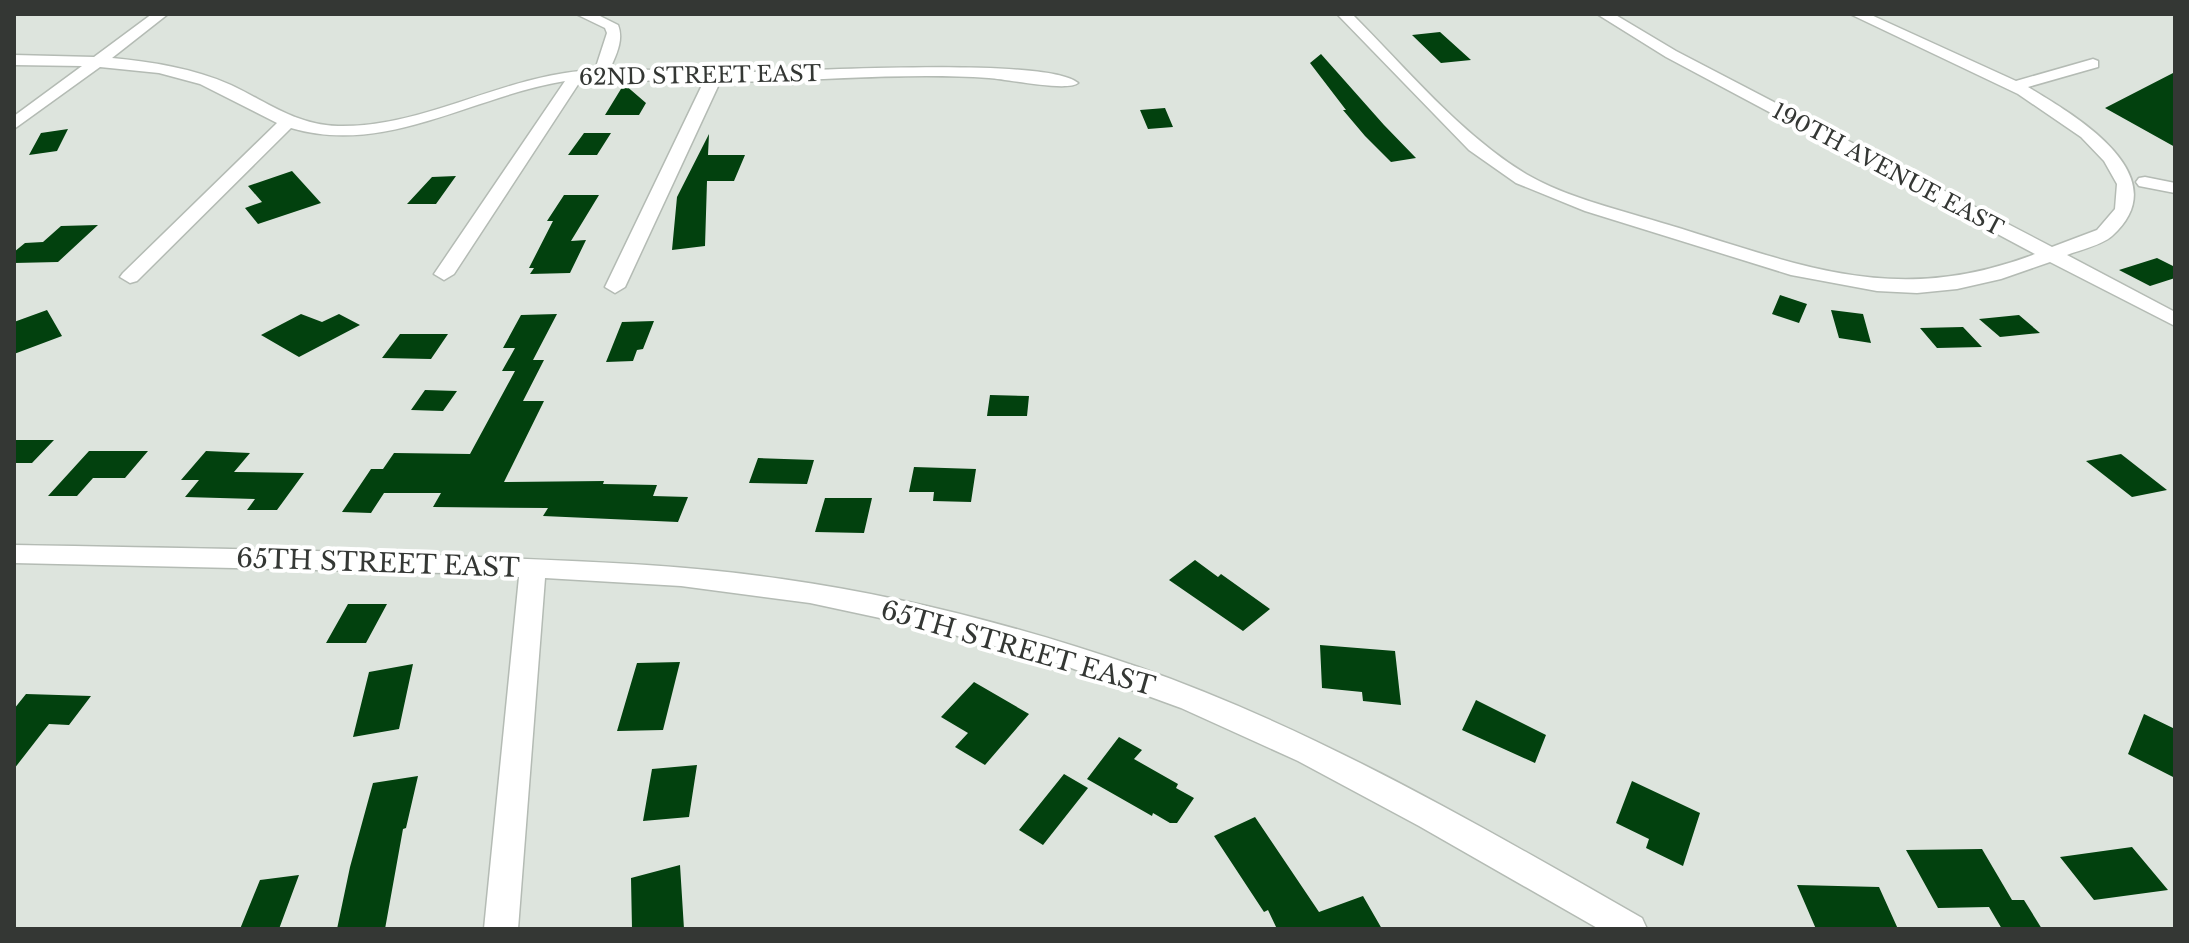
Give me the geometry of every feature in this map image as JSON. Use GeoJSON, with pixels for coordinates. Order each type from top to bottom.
{"type":"FeatureCollection","features":[{"type":"Feature","properties":{"kind":"street"},"geometry":{"type":"LineString","coordinates":[[14,124],[161,14]]}},
{"type":"Feature","properties":{"kind":"street"},"geometry":{"type":"LineString","coordinates":[[583,14],[611,25],[614,33],[601,73]]}},
{"type":"Feature","properties":{"kind":"street"},"geometry":{"type":"LineString","coordinates":[[1344,14],[1485,154],[1522,179],[1572,201],[1798,271],[1867,284],[1931,286],[1959,283],[2048,254],[2125,224],[2138,212],[2145,198],[2138,168]]}},
{"type":"Feature","properties":{"kind":"street","name":"190TH AVENUE EAST"},"geometry":{"type":"LineString","coordinates":[[1604,14],[1671,54],[2175,320]]}},
{"type":"Feature","properties":{"kind":"street"},"geometry":{"type":"LineString","coordinates":[[1857,14],[2018,85],[2094,124],[2138,168],[2175,188]]}},
{"type":"Feature","properties":{"kind":"street","name":"62ND STREET EAST"},"geometry":{"type":"LineString","coordinates":[[14,60],[98,61],[153,66],[209,82],[286,123],[325,130],[385,127],[524,84],[601,73],[714,77],[954,70],[1015,73],[1070,83]]}},
{"type":"Feature","properties":{"kind":"street"},"geometry":{"type":"LineString","coordinates":[[2018,85],[2093,64]]}},
{"type":"Feature","properties":{"kind":"street"},"geometry":{"type":"LineString","coordinates":[[444,274],[576,76]]}},
{"type":"Feature","properties":{"kind":"street"},"geometry":{"type":"LineString","coordinates":[[615,287],[714,77]]}},
{"type":"Feature","properties":{"kind":"street"},"geometry":{"type":"LineString","coordinates":[[130,277],[286,123]]}},
{"type":"Feature","properties":{"kind":"street","name":"65TH STREET EAST"},"geometry":{"type":"LineString","coordinates":[[14,554],[533,568],[673,576],[811,593],[948,623],[1159,688],[1307,751],[1480,843],[1630,929]]}},
{"type":"Feature","properties":{"kind":"street"},"geometry":{"type":"LineString","coordinates":[[501,929],[533,568]]}},
{"type":"Feature","properties":{"kind":"building"},"geometry":{"type":"Polygon","coordinates":[[[1440,32],[1471,60],[1441,63],[1412,35],[1440,32]]]}},
{"type":"Feature","properties":{"kind":"building"},"geometry":{"type":"Polygon","coordinates":[[[1321,54],[1416,158],[1391,162],[1365,136],[1310,63],[1321,54]]]}},
{"type":"Feature","properties":{"kind":"building"},"geometry":{"type":"Polygon","coordinates":[[[2175,72],[2175,147],[2105,108],[2175,72]]]}},
{"type":"Feature","properties":{"kind":"building"},"geometry":{"type":"Polygon","coordinates":[[[624,84],[646,103],[639,115],[605,115],[624,84]]]}},
{"type":"Feature","properties":{"kind":"building"},"geometry":{"type":"Polygon","coordinates":[[[1165,108],[1173,127],[1148,129],[1140,110],[1165,108]]]}},
{"type":"Feature","properties":{"kind":"building"},"geometry":{"type":"Polygon","coordinates":[[[68,129],[57,151],[29,155],[41,133],[68,129]]]}},
{"type":"Feature","properties":{"kind":"building"},"geometry":{"type":"Polygon","coordinates":[[[584,133],[611,133],[597,155],[568,155],[584,133]]]}},
{"type":"Feature","properties":{"kind":"building"},"geometry":{"type":"Polygon","coordinates":[[[709,134],[708,155],[745,155],[734,181],[707,181],[705,246],[672,250],[677,197],[709,134]]]}},
{"type":"Feature","properties":{"kind":"building"},"geometry":{"type":"Polygon","coordinates":[[[292,171],[321,203],[258,224],[245,208],[262,202],[248,186],[292,171]]]}},
{"type":"Feature","properties":{"kind":"building"},"geometry":{"type":"Polygon","coordinates":[[[456,176],[436,204],[407,204],[432,177],[456,176]]]}},
{"type":"Feature","properties":{"kind":"building"},"geometry":{"type":"Polygon","coordinates":[[[564,195],[599,195],[571,241],[586,240],[570,273],[530,274],[534,268],[529,268],[553,221],[547,221],[564,195]]]}},
{"type":"Feature","properties":{"kind":"building"},"geometry":{"type":"Polygon","coordinates":[[[98,225],[58,262],[14,263],[14,252],[25,243],[43,242],[61,226],[98,225]]]}},
{"type":"Feature","properties":{"kind":"building"},"geometry":{"type":"Polygon","coordinates":[[[2157,258],[2175,267],[2175,278],[2150,286],[2119,270],[2157,258]]]}},
{"type":"Feature","properties":{"kind":"building"},"geometry":{"type":"Polygon","coordinates":[[[1780,295],[1807,304],[1799,323],[1772,314],[1780,295]]]}},
{"type":"Feature","properties":{"kind":"building"},"geometry":{"type":"Polygon","coordinates":[[[47,310],[62,336],[14,354],[14,322],[47,310]]]}},
{"type":"Feature","properties":{"kind":"building"},"geometry":{"type":"Polygon","coordinates":[[[1831,310],[1863,314],[1871,343],[1839,338],[1831,310]]]}},
{"type":"Feature","properties":{"kind":"building"},"geometry":{"type":"Polygon","coordinates":[[[301,314],[322,322],[339,314],[360,325],[299,357],[261,335],[301,314]]]}},
{"type":"Feature","properties":{"kind":"building"},"geometry":{"type":"Polygon","coordinates":[[[557,314],[533,360],[544,360],[523,401],[544,401],[504,482],[604,481],[603,484],[657,485],[653,496],[688,497],[678,522],[543,516],[548,508],[433,507],[441,493],[384,493],[371,513],[342,512],[371,469],[383,469],[394,453],[470,454],[515,371],[502,371],[515,348],[503,348],[521,315],[557,314]]]}},
{"type":"Feature","properties":{"kind":"building"},"geometry":{"type":"Polygon","coordinates":[[[2019,315],[2040,333],[2000,337],[1979,319],[2019,315]]]}},
{"type":"Feature","properties":{"kind":"building"},"geometry":{"type":"Polygon","coordinates":[[[654,321],[643,349],[637,350],[633,361],[606,362],[622,322],[654,321]]]}},
{"type":"Feature","properties":{"kind":"building"},"geometry":{"type":"Polygon","coordinates":[[[1963,327],[1982,347],[1937,348],[1920,328],[1963,327]]]}},
{"type":"Feature","properties":{"kind":"building"},"geometry":{"type":"Polygon","coordinates":[[[400,334],[448,334],[431,359],[382,358],[400,334]]]}},
{"type":"Feature","properties":{"kind":"building"},"geometry":{"type":"Polygon","coordinates":[[[425,390],[457,391],[443,411],[411,410],[425,390]]]}},
{"type":"Feature","properties":{"kind":"building"},"geometry":{"type":"Polygon","coordinates":[[[990,395],[1029,396],[1027,416],[987,416],[990,395]]]}},
{"type":"Feature","properties":{"kind":"building"},"geometry":{"type":"Polygon","coordinates":[[[14,440],[54,440],[32,463],[14,463],[14,440]]]}},
{"type":"Feature","properties":{"kind":"building"},"geometry":{"type":"Polygon","coordinates":[[[89,451],[148,451],[125,478],[93,478],[77,496],[48,496],[89,451]]]}},
{"type":"Feature","properties":{"kind":"building"},"geometry":{"type":"Polygon","coordinates":[[[206,451],[250,453],[234,472],[304,473],[277,510],[247,510],[255,499],[185,497],[199,480],[181,480],[206,451]]]}},
{"type":"Feature","properties":{"kind":"building"},"geometry":{"type":"Polygon","coordinates":[[[2121,454],[2167,490],[2132,497],[2086,461],[2121,454]]]}},
{"type":"Feature","properties":{"kind":"building"},"geometry":{"type":"Polygon","coordinates":[[[758,458],[814,460],[807,484],[749,483],[758,458]]]}},
{"type":"Feature","properties":{"kind":"building"},"geometry":{"type":"Polygon","coordinates":[[[914,467],[976,469],[971,502],[933,501],[934,492],[909,492],[914,467]]]}},
{"type":"Feature","properties":{"kind":"building"},"geometry":{"type":"Polygon","coordinates":[[[825,498],[872,498],[864,533],[815,532],[825,498]]]}},
{"type":"Feature","properties":{"kind":"building"},"geometry":{"type":"Polygon","coordinates":[[[1195,560],[1218,577],[1221,574],[1270,609],[1243,631],[1169,580],[1195,560]]]}},
{"type":"Feature","properties":{"kind":"building"},"geometry":{"type":"Polygon","coordinates":[[[348,604],[387,604],[366,643],[326,643],[348,604]]]}},
{"type":"Feature","properties":{"kind":"building"},"geometry":{"type":"Polygon","coordinates":[[[1320,645],[1395,651],[1401,705],[1363,701],[1362,692],[1322,688],[1320,645]]]}},
{"type":"Feature","properties":{"kind":"building"},"geometry":{"type":"Polygon","coordinates":[[[680,662],[663,730],[617,731],[637,663],[680,662]]]}},
{"type":"Feature","properties":{"kind":"building"},"geometry":{"type":"Polygon","coordinates":[[[413,664],[399,729],[353,737],[369,672],[413,664]]]}},
{"type":"Feature","properties":{"kind":"building"},"geometry":{"type":"Polygon","coordinates":[[[974,682],[1029,714],[985,765],[955,747],[968,733],[941,717],[974,682]]]}},
{"type":"Feature","properties":{"kind":"building"},"geometry":{"type":"Polygon","coordinates":[[[26,694],[91,696],[69,725],[49,724],[14,769],[14,709],[26,694]]]}},
{"type":"Feature","properties":{"kind":"building"},"geometry":{"type":"Polygon","coordinates":[[[1476,700],[1546,735],[1535,763],[1462,730],[1476,700]]]}},
{"type":"Feature","properties":{"kind":"building"},"geometry":{"type":"Polygon","coordinates":[[[2144,714],[2175,729],[2175,778],[2128,754],[2144,714]]]}},
{"type":"Feature","properties":{"kind":"building"},"geometry":{"type":"Polygon","coordinates":[[[1119,737],[1142,750],[1134,759],[1178,784],[1176,788],[1194,798],[1177,823],[1170,823],[1153,813],[1152,816],[1087,779],[1119,737]]]}},
{"type":"Feature","properties":{"kind":"building"},"geometry":{"type":"Polygon","coordinates":[[[697,765],[689,817],[643,821],[652,769],[697,765]]]}},
{"type":"Feature","properties":{"kind":"building"},"geometry":{"type":"Polygon","coordinates":[[[1064,774],[1088,788],[1043,845],[1019,830],[1064,774]]]}},
{"type":"Feature","properties":{"kind":"building"},"geometry":{"type":"Polygon","coordinates":[[[418,776],[406,828],[403,829],[385,929],[337,929],[373,783],[418,776]]]}},
{"type":"Feature","properties":{"kind":"building"},"geometry":{"type":"Polygon","coordinates":[[[1632,781],[1700,813],[1683,866],[1646,848],[1649,839],[1616,823],[1632,781]]]}},
{"type":"Feature","properties":{"kind":"building"},"geometry":{"type":"Polygon","coordinates":[[[1255,817],[1319,912],[1363,896],[1382,929],[1277,929],[1268,910],[1264,912],[1214,836],[1255,817]]]}},
{"type":"Feature","properties":{"kind":"building"},"geometry":{"type":"Polygon","coordinates":[[[2132,847],[2168,890],[2094,900],[2060,857],[2132,847]]]}},
{"type":"Feature","properties":{"kind":"building"},"geometry":{"type":"Polygon","coordinates":[[[1982,849],[2012,900],[2024,900],[2042,929],[2002,929],[1989,907],[1938,908],[1906,850],[1982,849]]]}},
{"type":"Feature","properties":{"kind":"building"},"geometry":{"type":"Polygon","coordinates":[[[680,865],[684,929],[632,929],[631,878],[680,865]]]}},
{"type":"Feature","properties":{"kind":"building"},"geometry":{"type":"Polygon","coordinates":[[[299,875],[279,929],[240,929],[260,880],[299,875]]]}},
{"type":"Feature","properties":{"kind":"building"},"geometry":{"type":"Polygon","coordinates":[[[1797,885],[1879,887],[1898,929],[1816,929],[1797,885]]]}}]}
